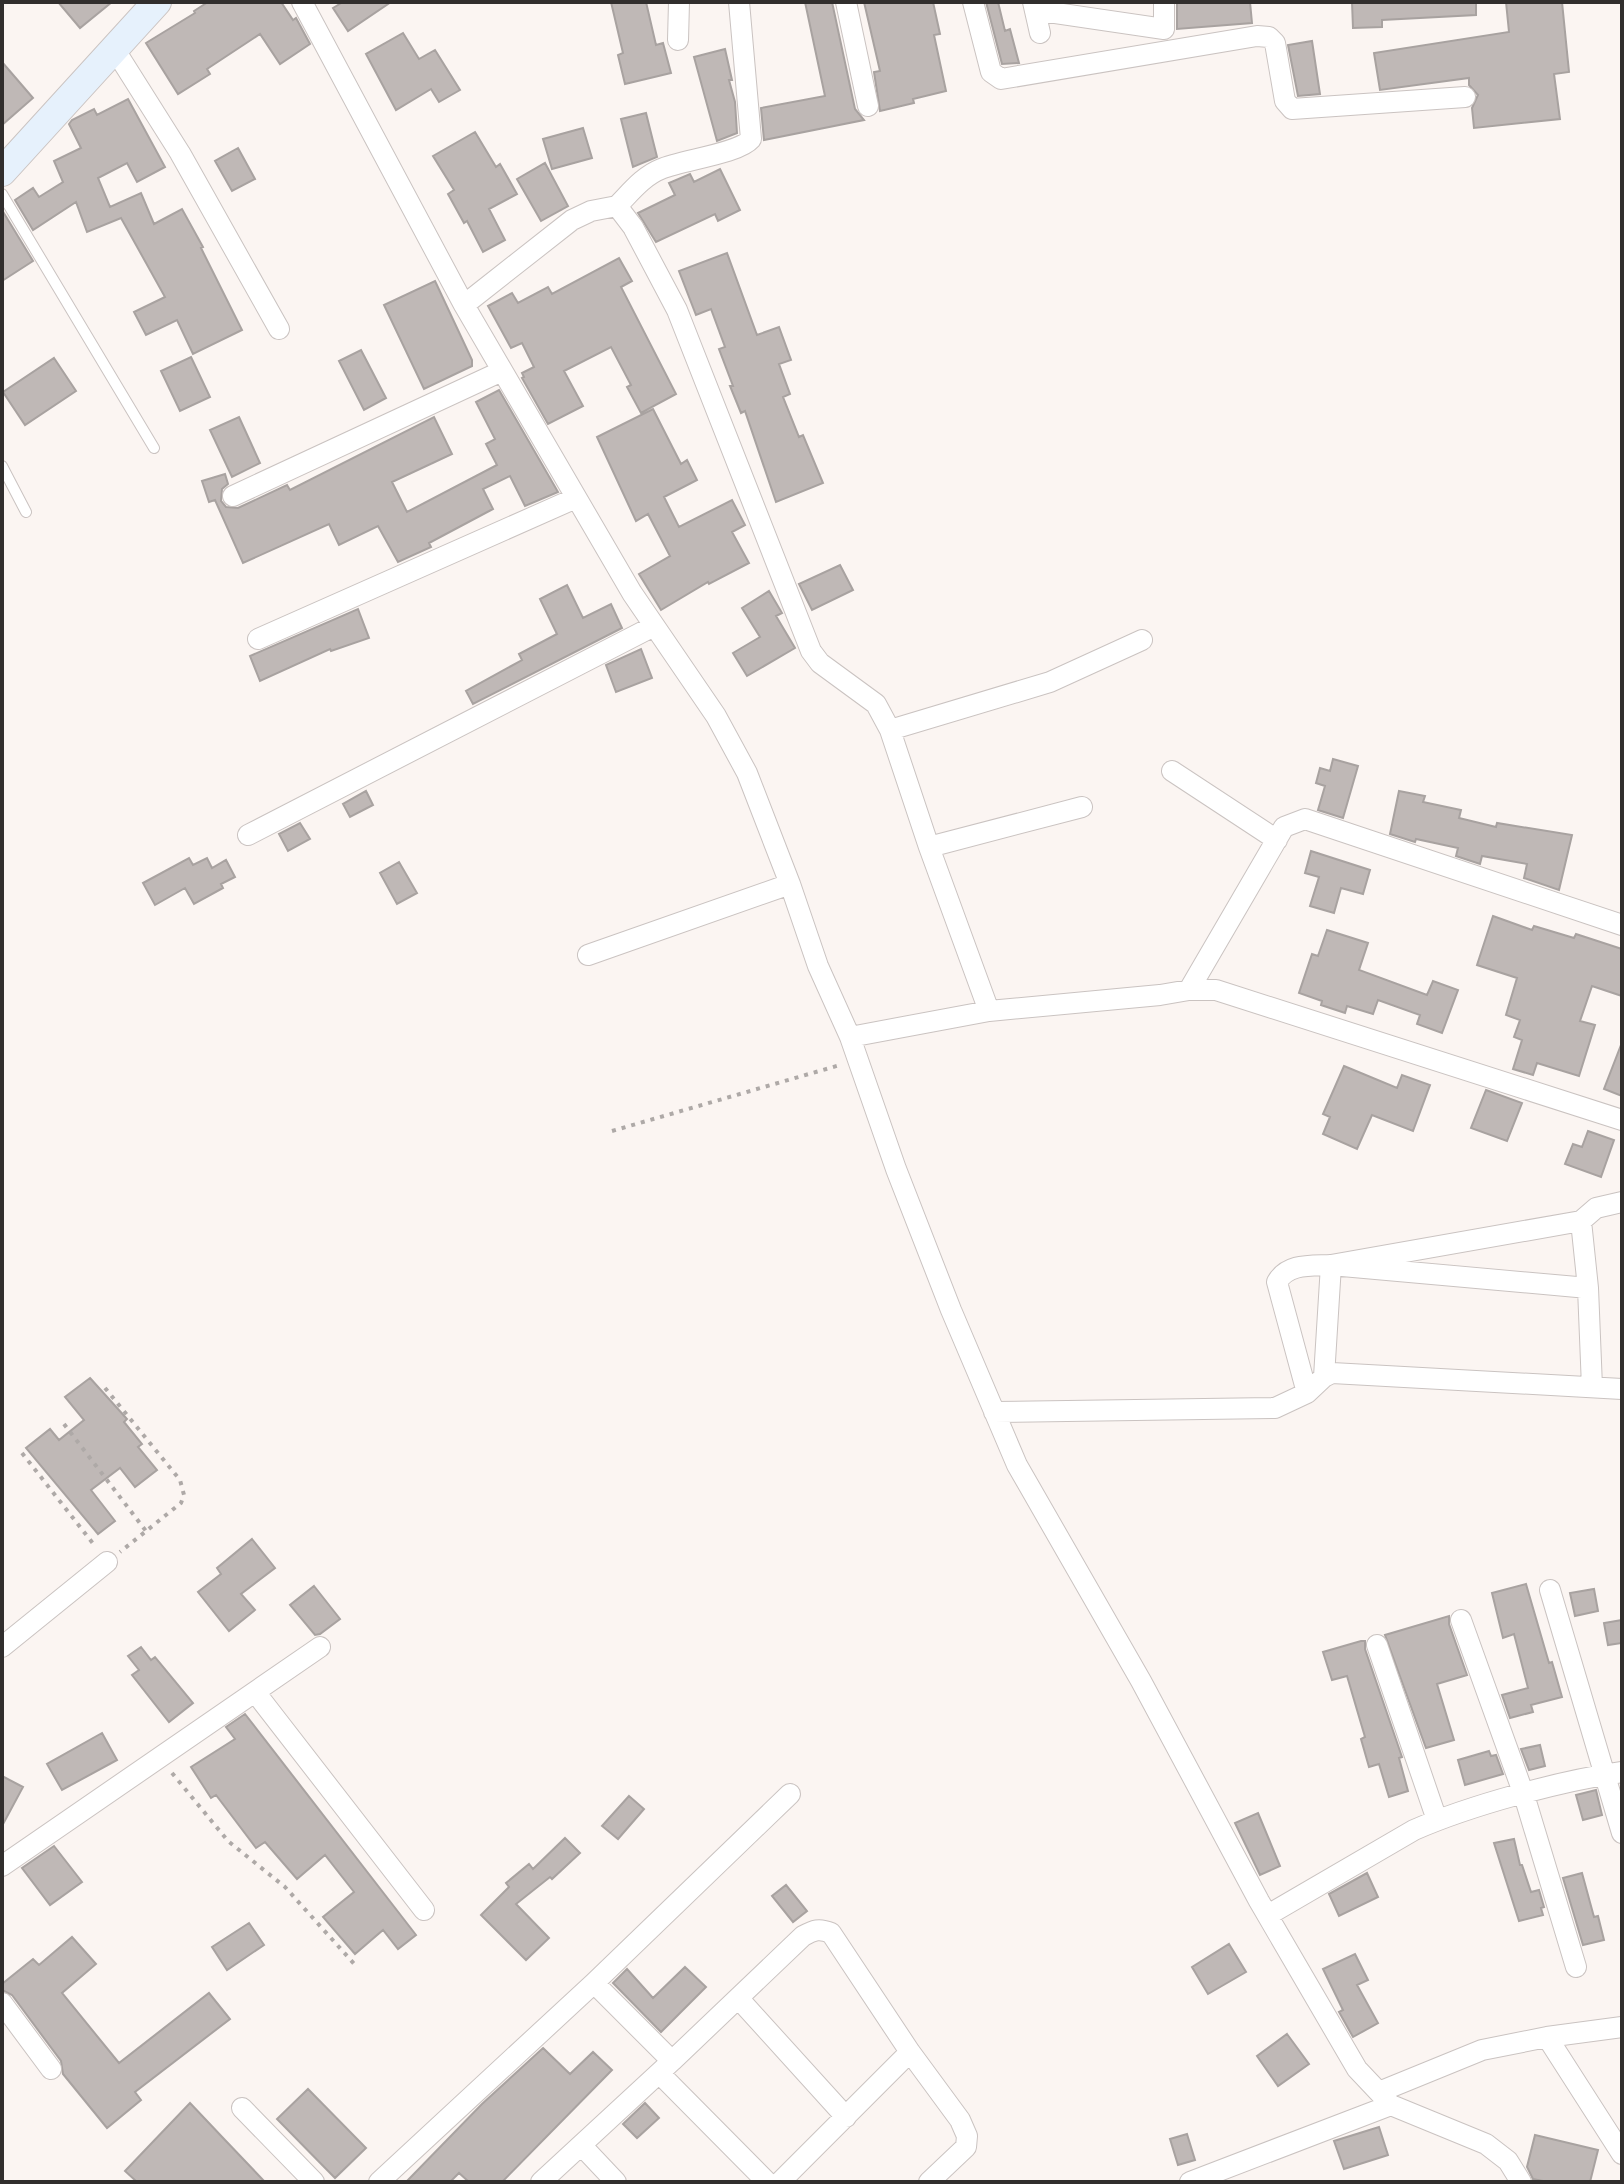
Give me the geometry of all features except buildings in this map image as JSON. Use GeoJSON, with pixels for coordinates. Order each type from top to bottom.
{"type":"FeatureCollection","features":[{"type":"Feature","properties":{"kind":"street"},"geometry":{"type":"LineString","coordinates":[[2,172],[157,2]]}},
{"type":"Feature","properties":{"kind":"street"},"geometry":{"type":"LineString","coordinates":[[302,2],[502,371],[654,626],[716,716],[747,773],[818,966],[850,1037],[940,1282],[1017,1465],[1141,1681],[1268,1915],[1357,2069],[1385,2098],[1486,2144],[1508,2161],[1521,2182]]}},
{"type":"Feature","properties":{"kind":"street"},"geometry":{"type":"LineString","coordinates":[[678,40],[679,2]]}},
{"type":"Feature","properties":{"kind":"street"},"geometry":{"type":"LineString","coordinates":[[464,305],[572,220],[591,211],[617,206],[643,181],[662,169],[739,147],[751,139],[739,2]]}},
{"type":"Feature","properties":{"kind":"street"},"geometry":{"type":"LineString","coordinates":[[846,2],[868,106]]}},
{"type":"Feature","properties":{"kind":"street"},"geometry":{"type":"LineString","coordinates":[[973,2],[991,72],[1001,79],[1257,36],[1269,37],[1275,43],[1285,101],[1292,109],[1465,97]]}},
{"type":"Feature","properties":{"kind":"street"},"geometry":{"type":"LineString","coordinates":[[1040,33],[1034,6],[1164,29],[1164,2]]}},
{"type":"Feature","properties":{"kind":"street"},"geometry":{"type":"LineString","coordinates":[[115,50],[180,153],[279,329]]}},
{"type":"Feature","properties":{"kind":"street"},"geometry":{"type":"LineString","coordinates":[[617,206],[633,227],[677,310],[811,651],[820,663],[876,704],[890,730],[989,1011]]}},
{"type":"Feature","properties":{"kind":"street"},"geometry":{"type":"LineString","coordinates":[[233,496],[502,371]]}},
{"type":"Feature","properties":{"kind":"street"},"geometry":{"type":"LineString","coordinates":[[258,639],[576,498]]}},
{"type":"Feature","properties":{"kind":"street"},"geometry":{"type":"LineString","coordinates":[[248,835],[654,626]]}},
{"type":"Feature","properties":{"kind":"street"},"geometry":{"type":"LineString","coordinates":[[890,730],[1050,682],[1142,640]]}},
{"type":"Feature","properties":{"kind":"street"},"geometry":{"type":"LineString","coordinates":[[1172,771],[1277,840]]}},
{"type":"Feature","properties":{"kind":"street"},"geometry":{"type":"LineString","coordinates":[[929,847],[1082,807]]}},
{"type":"Feature","properties":{"kind":"street"},"geometry":{"type":"LineString","coordinates":[[1189,990],[1284,827],[1305,819],[1622,925]]}},
{"type":"Feature","properties":{"kind":"street"},"geometry":{"type":"LineString","coordinates":[[588,955],[790,884]]}},
{"type":"Feature","properties":{"kind":"street"},"geometry":{"type":"LineString","coordinates":[[850,1037],[989,1011],[1189,990],[1216,990],[1622,1120]]}},
{"type":"Feature","properties":{"kind":"street"},"geometry":{"type":"LineString","coordinates":[[1307,1393],[1277,1282],[1283,1273],[1295,1267],[1331,1265],[1581,1221],[1596,1208],[1622,1202]]}},
{"type":"Feature","properties":{"kind":"street"},"geometry":{"type":"LineString","coordinates":[[1581,1221],[1588,1288],[1592,1387]]}},
{"type":"Feature","properties":{"kind":"street"},"geometry":{"type":"LineString","coordinates":[[1331,1265],[1588,1288]]}},
{"type":"Feature","properties":{"kind":"street"},"geometry":{"type":"LineString","coordinates":[[1324,1377],[1331,1265]]}},
{"type":"Feature","properties":{"kind":"street"},"geometry":{"type":"LineString","coordinates":[[994,1412],[1275,1408],[1307,1393],[1332,1373],[1622,1389]]}},
{"type":"Feature","properties":{"kind":"street"},"geometry":{"type":"LineString","coordinates":[[2,1647],[107,1562]]}},
{"type":"Feature","properties":{"kind":"street"},"geometry":{"type":"LineString","coordinates":[[1550,1590],[1613,1773],[1622,1833]]}},
{"type":"Feature","properties":{"kind":"street"},"geometry":{"type":"LineString","coordinates":[[1461,1620],[1524,1795],[1576,1967]]}},
{"type":"Feature","properties":{"kind":"street"},"geometry":{"type":"LineString","coordinates":[[1377,1645],[1437,1820]]}},
{"type":"Feature","properties":{"kind":"street"},"geometry":{"type":"LineString","coordinates":[[2,1866],[320,1647]]}},
{"type":"Feature","properties":{"kind":"street"},"geometry":{"type":"LineString","coordinates":[[255,1692],[424,1910]]}},
{"type":"Feature","properties":{"kind":"street"},"geometry":{"type":"LineString","coordinates":[[1268,1915],[1414,1830],[1437,1820],[1613,1773]]}},
{"type":"Feature","properties":{"kind":"street"},"geometry":{"type":"LineString","coordinates":[[379,2182],[594,1983],[790,1794]]}},
{"type":"Feature","properties":{"kind":"street"},"geometry":{"type":"LineString","coordinates":[[541,2182],[666,2068],[803,1936],[822,1929],[831,1933],[910,2052],[960,2120],[967,2136],[966,2147],[929,2182]]}},
{"type":"Feature","properties":{"kind":"street"},"geometry":{"type":"LineString","coordinates":[[594,1983],[767,2182]]}},
{"type":"Feature","properties":{"kind":"street"},"geometry":{"type":"LineString","coordinates":[[739,1999],[846,2117]]}},
{"type":"Feature","properties":{"kind":"street"},"geometry":{"type":"LineString","coordinates":[[2,2003],[51,2069]]}},
{"type":"Feature","properties":{"kind":"street"},"geometry":{"type":"LineString","coordinates":[[1190,2182],[1385,2098],[1482,2050],[1622,2027]]}},
{"type":"Feature","properties":{"kind":"street"},"geometry":{"type":"LineString","coordinates":[[1547,2037],[1622,2154]]}},
{"type":"Feature","properties":{"kind":"street"},"geometry":{"type":"LineString","coordinates":[[780,2182],[910,2052]]}},
{"type":"Feature","properties":{"kind":"street"},"geometry":{"type":"LineString","coordinates":[[242,2108],[314,2182]]}},
{"type":"Feature","properties":{"kind":"street"},"geometry":{"type":"LineString","coordinates":[[582,2146],[616,2182]]}},
{"type":"Feature","properties":{"kind":"lane"},"geometry":{"type":"LineString","coordinates":[[2,194],[154,448]]}},
{"type":"Feature","properties":{"kind":"lane"},"geometry":{"type":"LineString","coordinates":[[2,466],[26,512]]}},
{"type":"Feature","properties":{"kind":"path"},"geometry":{"type":"LineString","coordinates":[[612,1131],[858,1060]]}},
{"type":"Feature","properties":{"kind":"path"},"geometry":{"type":"LineString","coordinates":[[22,1453],[107,1562],[181,1503],[183,1487],[105,1388]]}},
{"type":"Feature","properties":{"kind":"path"},"geometry":{"type":"LineString","coordinates":[[64,1424],[146,1531]]}},
{"type":"Feature","properties":{"kind":"path"},"geometry":{"type":"LineString","coordinates":[[160,1758],[228,1841],[285,1887],[357,1967]]}}]}
